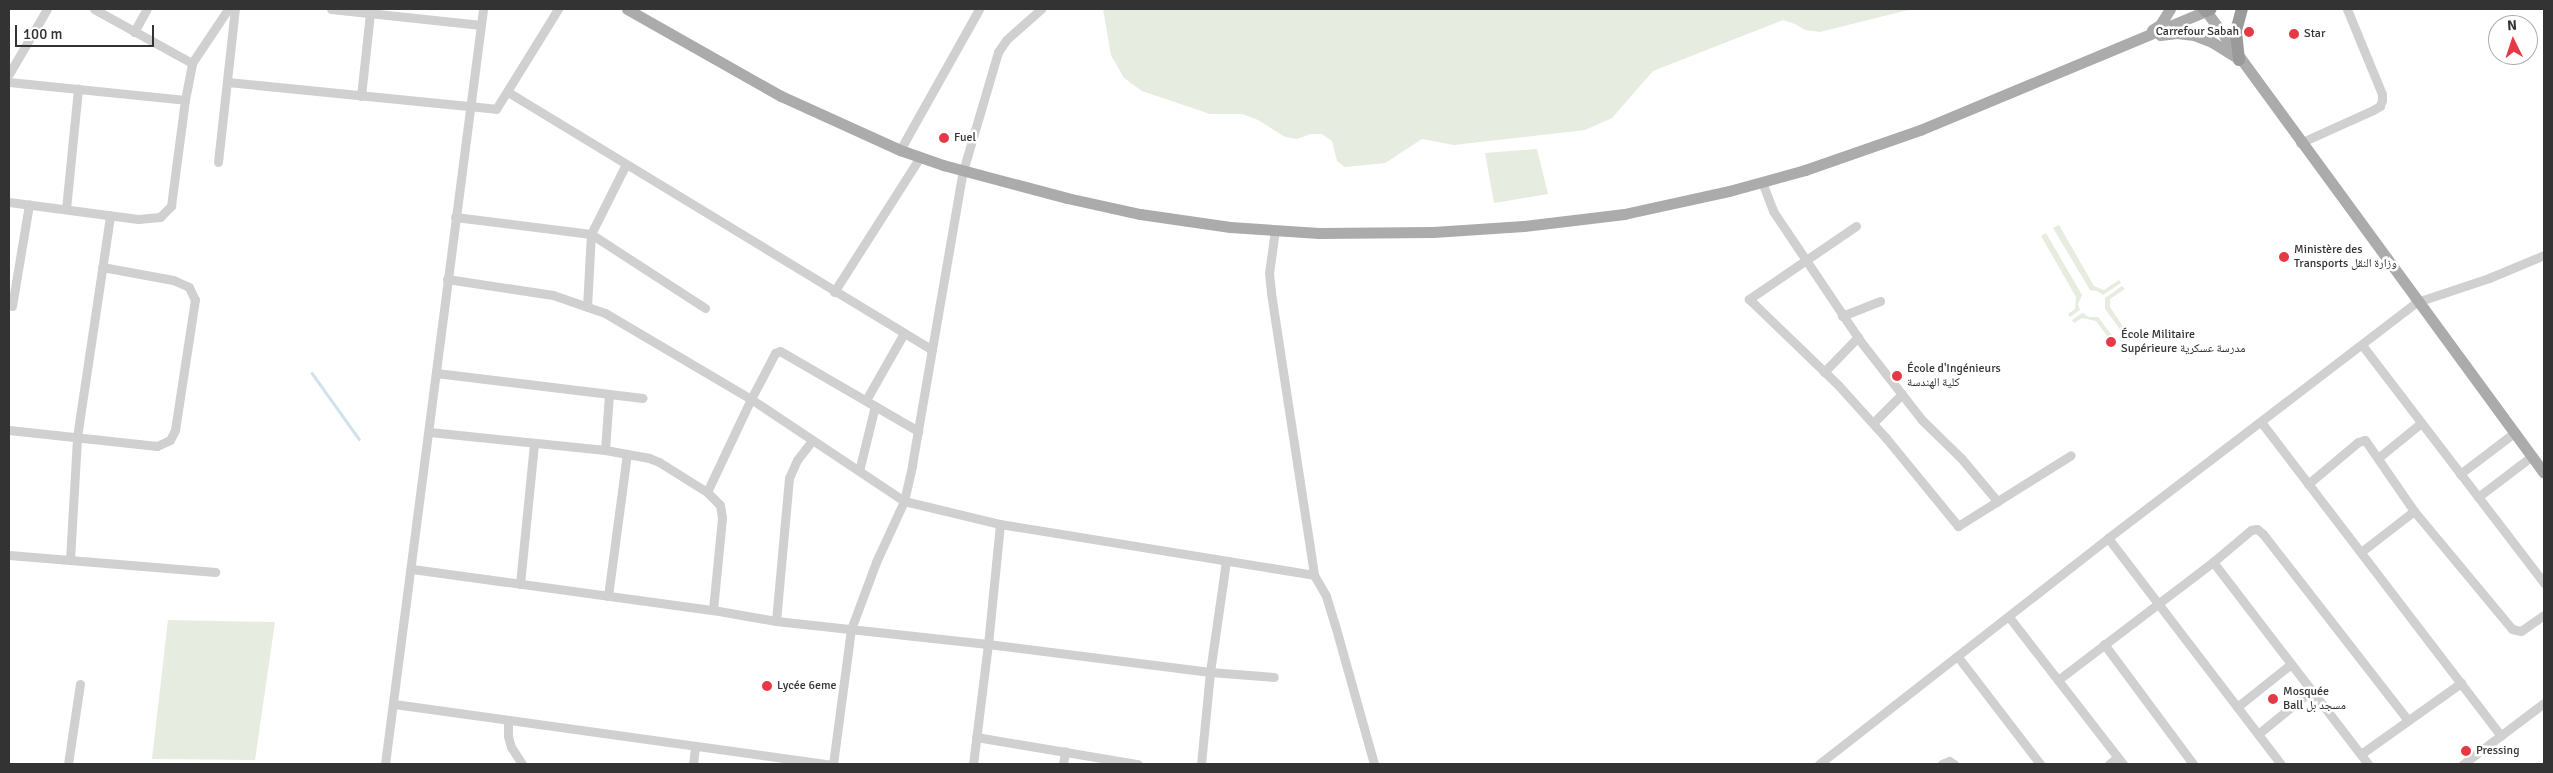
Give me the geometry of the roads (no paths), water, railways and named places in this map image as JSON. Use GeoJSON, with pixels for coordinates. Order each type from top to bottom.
{"type":"FeatureCollection","features":[{"type":"Feature","properties":{"kind":"highway"},"geometry":{"type":"LineString","coordinates":[[2239,60],[2236,31],[2242,9]]}},
{"type":"Feature","properties":{"kind":"main road"},"geometry":{"type":"LineString","coordinates":[[627,9],[781,96],[900,150],[963,171],[1067,198],[1140,214],[1221,226],[1319,233],[1417,232],[1524,226],[1624,214],[1678,204],[1840,159],[1920,130],[2132,43],[2207,9],[2239,60],[2544,473]]}},
{"type":"Feature","properties":{"kind":"main road"},"geometry":{"type":"LineString","coordinates":[[2132,43],[2160,25],[2170,9]]}},
{"type":"Feature","properties":{"kind":"main road"},"geometry":{"type":"LineString","coordinates":[[2132,43],[2162,35],[2185,33],[2203,38],[2239,60]]}},
{"type":"Feature","properties":{"kind":"street"},"geometry":{"type":"LineString","coordinates":[[9,74],[47,9]]}},
{"type":"Feature","properties":{"kind":"street"},"geometry":{"type":"LineString","coordinates":[[94,9],[192,63]]}},
{"type":"Feature","properties":{"kind":"street"},"geometry":{"type":"LineString","coordinates":[[134,32],[147,9]]}},
{"type":"Feature","properties":{"kind":"street"},"geometry":{"type":"LineString","coordinates":[[9,202],[138,219],[160,217],[171,206],[192,63],[228,9]]}},
{"type":"Feature","properties":{"kind":"street"},"geometry":{"type":"LineString","coordinates":[[218,162],[235,9]]}},
{"type":"Feature","properties":{"kind":"street"},"geometry":{"type":"LineString","coordinates":[[331,9],[481,25]]}},
{"type":"Feature","properties":{"kind":"street"},"geometry":{"type":"LineString","coordinates":[[385,764],[430,432],[446,279],[483,9]]}},
{"type":"Feature","properties":{"kind":"street"},"geometry":{"type":"LineString","coordinates":[[227,82],[496,110],[558,9]]}},
{"type":"Feature","properties":{"kind":"street"},"geometry":{"type":"LineString","coordinates":[[900,150],[979,9]]}},
{"type":"Feature","properties":{"kind":"street"},"geometry":{"type":"LineString","coordinates":[[833,764],[851,629],[876,562],[904,501],[963,171],[998,52],[1006,40],[1042,9]]}},
{"type":"Feature","properties":{"kind":"street"},"geometry":{"type":"LineString","coordinates":[[2300,143],[2380,106],[2382,94],[2347,9]]}},
{"type":"Feature","properties":{"kind":"street"},"geometry":{"type":"LineString","coordinates":[[361,96],[370,14]]}},
{"type":"Feature","properties":{"kind":"street"},"geometry":{"type":"LineString","coordinates":[[9,82],[186,100]]}},
{"type":"Feature","properties":{"kind":"street"},"geometry":{"type":"LineString","coordinates":[[66,209],[78,89]]}},
{"type":"Feature","properties":{"kind":"street"},"geometry":{"type":"LineString","coordinates":[[508,92],[932,350]]}},
{"type":"Feature","properties":{"kind":"street"},"geometry":{"type":"LineString","coordinates":[[834,292],[920,157]]}},
{"type":"Feature","properties":{"kind":"street"},"geometry":{"type":"LineString","coordinates":[[587,307],[591,234],[626,164]]}},
{"type":"Feature","properties":{"kind":"street"},"geometry":{"type":"LineString","coordinates":[[1762,182],[1773,211],[1842,316],[1922,420],[1961,458],[1998,502]]}},
{"type":"Feature","properties":{"kind":"street"},"geometry":{"type":"LineString","coordinates":[[12,306],[28,204]]}},
{"type":"Feature","properties":{"kind":"street"},"geometry":{"type":"LineString","coordinates":[[70,560],[77,437],[110,215]]}},
{"type":"Feature","properties":{"kind":"street"},"geometry":{"type":"LineString","coordinates":[[455,217],[591,234],[705,308]]}},
{"type":"Feature","properties":{"kind":"street"},"geometry":{"type":"LineString","coordinates":[[1856,226],[1749,300],[1824,372],[1873,423],[1958,526],[2071,456]]}},
{"type":"Feature","properties":{"kind":"street"},"geometry":{"type":"LineString","coordinates":[[1275,230],[1271,255],[1271,286],[1314,575],[1326,596],[1336,625],[1374,764]]}},
{"type":"Feature","properties":{"kind":"street"},"geometry":{"type":"LineString","coordinates":[[1819,764],[2108,538],[2417,302],[2488,278],[2544,255]]}},
{"type":"Feature","properties":{"kind":"street"},"geometry":{"type":"LineString","coordinates":[[9,430],[157,446],[170,440],[175,430],[195,300],[189,287],[172,280],[102,267]]}},
{"type":"Feature","properties":{"kind":"street"},"geometry":{"type":"LineString","coordinates":[[446,279],[553,295],[605,313],[751,399],[904,501],[1000,524],[1314,575]]}},
{"type":"Feature","properties":{"kind":"street"},"geometry":{"type":"LineString","coordinates":[[1842,316],[1880,301]]}},
{"type":"Feature","properties":{"kind":"street"},"geometry":{"type":"LineString","coordinates":[[866,400],[904,333]]}},
{"type":"Feature","properties":{"kind":"street"},"geometry":{"type":"LineString","coordinates":[[1824,372],[1858,337]]}},
{"type":"Feature","properties":{"kind":"street"},"geometry":{"type":"LineString","coordinates":[[2362,345],[2544,583]]}},
{"type":"Feature","properties":{"kind":"street"},"geometry":{"type":"LineString","coordinates":[[707,492],[751,399],[775,353],[780,351],[918,430]]}},
{"type":"Feature","properties":{"kind":"street"},"geometry":{"type":"LineString","coordinates":[[436,373],[642,398]]}},
{"type":"Feature","properties":{"kind":"street"},"geometry":{"type":"LineString","coordinates":[[605,450],[609,394]]}},
{"type":"Feature","properties":{"kind":"street"},"geometry":{"type":"LineString","coordinates":[[1873,423],[1902,394]]}},
{"type":"Feature","properties":{"kind":"street"},"geometry":{"type":"LineString","coordinates":[[859,471],[875,406]]}},
{"type":"Feature","properties":{"kind":"street"},"geometry":{"type":"LineString","coordinates":[[2261,422],[2501,736]]}},
{"type":"Feature","properties":{"kind":"street"},"geometry":{"type":"LineString","coordinates":[[2378,458],[2421,423]]}},
{"type":"Feature","properties":{"kind":"street"},"geometry":{"type":"LineString","coordinates":[[430,432],[605,450],[626,454],[659,462],[707,492],[720,505],[722,518],[713,610]]}},
{"type":"Feature","properties":{"kind":"street"},"geometry":{"type":"LineString","coordinates":[[2460,474],[2514,433]]}},
{"type":"Feature","properties":{"kind":"street"},"geometry":{"type":"LineString","coordinates":[[2308,484],[2362,440],[2368,443],[2414,511],[2512,630],[2521,631],[2544,615]]}},
{"type":"Feature","properties":{"kind":"street"},"geometry":{"type":"LineString","coordinates":[[776,621],[789,478],[797,460],[812,441]]}},
{"type":"Feature","properties":{"kind":"street"},"geometry":{"type":"LineString","coordinates":[[520,584],[534,443]]}},
{"type":"Feature","properties":{"kind":"street"},"geometry":{"type":"LineString","coordinates":[[608,596],[626,454]]}},
{"type":"Feature","properties":{"kind":"street"},"geometry":{"type":"LineString","coordinates":[[2478,497],[2532,456]]}},
{"type":"Feature","properties":{"kind":"street"},"geometry":{"type":"LineString","coordinates":[[2361,552],[2414,511]]}},
{"type":"Feature","properties":{"kind":"street"},"geometry":{"type":"LineString","coordinates":[[973,764],[1000,524]]}},
{"type":"Feature","properties":{"kind":"street"},"geometry":{"type":"LineString","coordinates":[[2058,680],[2212,562],[2250,530],[2257,529],[2263,534],[2408,720]]}},
{"type":"Feature","properties":{"kind":"street"},"geometry":{"type":"LineString","coordinates":[[2108,538],[2281,764]]}},
{"type":"Feature","properties":{"kind":"street"},"geometry":{"type":"LineString","coordinates":[[9,555],[215,572]]}},
{"type":"Feature","properties":{"kind":"street"},"geometry":{"type":"LineString","coordinates":[[1201,764],[1210,672],[1226,561]]}},
{"type":"Feature","properties":{"kind":"street"},"geometry":{"type":"LineString","coordinates":[[2212,562],[2368,764]]}},
{"type":"Feature","properties":{"kind":"street"},"geometry":{"type":"LineString","coordinates":[[412,569],[713,610],[776,621],[988,644],[1210,672],[1274,677]]}},
{"type":"Feature","properties":{"kind":"street"},"geometry":{"type":"LineString","coordinates":[[2009,617],[2121,761],[2109,764]]}},
{"type":"Feature","properties":{"kind":"street"},"geometry":{"type":"LineString","coordinates":[[2104,644],[2193,764]]}},
{"type":"Feature","properties":{"kind":"street"},"geometry":{"type":"LineString","coordinates":[[1958,657],[2040,764]]}},
{"type":"Feature","properties":{"kind":"street"},"geometry":{"type":"LineString","coordinates":[[2237,707],[2291,664]]}},
{"type":"Feature","properties":{"kind":"street"},"geometry":{"type":"LineString","coordinates":[[2360,754],[2460,683]]}},
{"type":"Feature","properties":{"kind":"street"},"geometry":{"type":"LineString","coordinates":[[68,764],[80,684]]}},
{"type":"Feature","properties":{"kind":"street"},"geometry":{"type":"LineString","coordinates":[[2258,734],[2312,690]]}},
{"type":"Feature","properties":{"kind":"street"},"geometry":{"type":"LineString","coordinates":[[2463,764],[2544,703]]}},
{"type":"Feature","properties":{"kind":"street"},"geometry":{"type":"LineString","coordinates":[[394,704],[695,747],[773,761],[829,764]]}},
{"type":"Feature","properties":{"kind":"street"},"geometry":{"type":"LineString","coordinates":[[508,720],[510,741],[522,764]]}},
{"type":"Feature","properties":{"kind":"street"},"geometry":{"type":"LineString","coordinates":[[976,737],[1108,761],[1138,764]]}},
{"type":"Feature","properties":{"kind":"street"},"geometry":{"type":"LineString","coordinates":[[693,764],[695,747]]}},
{"type":"Feature","properties":{"kind":"street"},"geometry":{"type":"LineString","coordinates":[[1063,764],[1065,752]]}},
{"type":"Feature","properties":{"kind":"street"},"geometry":{"type":"LineString","coordinates":[[1942,764],[1949,762],[1954,764]]}},
{"type":"Feature","properties":{"kind":"waterway"},"geometry":{"type":"LineString","coordinates":[[312,373],[359,439]]}},
{"type":"Feature","properties":{"kind":"place","name":"Carrefour Sabah"},"geometry":{"type":"Point","coordinates":[2249,32]}},
{"type":"Feature","properties":{"kind":"place","name":"Star"},"geometry":{"type":"Point","coordinates":[2294,34]}},
{"type":"Feature","properties":{"kind":"place","name":"Fuel"},"geometry":{"type":"Point","coordinates":[944,138]}},
{"type":"Feature","properties":{"kind":"place","name":"Ministère des Transports وزارة النقل"},"geometry":{"type":"Point","coordinates":[2284,257]}},
{"type":"Feature","properties":{"kind":"place","name":"École Militaire Supérieure مدرسة عسكرية"},"geometry":{"type":"Point","coordinates":[2111,342]}},
{"type":"Feature","properties":{"kind":"place","name":"École d'Ingénieurs كلية الهندسة"},"geometry":{"type":"Point","coordinates":[1897,376]}},
{"type":"Feature","properties":{"kind":"place","name":"Lycée 6eme"},"geometry":{"type":"Point","coordinates":[767,686]}},
{"type":"Feature","properties":{"kind":"place","name":"Mosquée Ball مسجد بل"},"geometry":{"type":"Point","coordinates":[2273,699]}},
{"type":"Feature","properties":{"kind":"place","name":"Pressing"},"geometry":{"type":"Point","coordinates":[2466,751]}}]}
